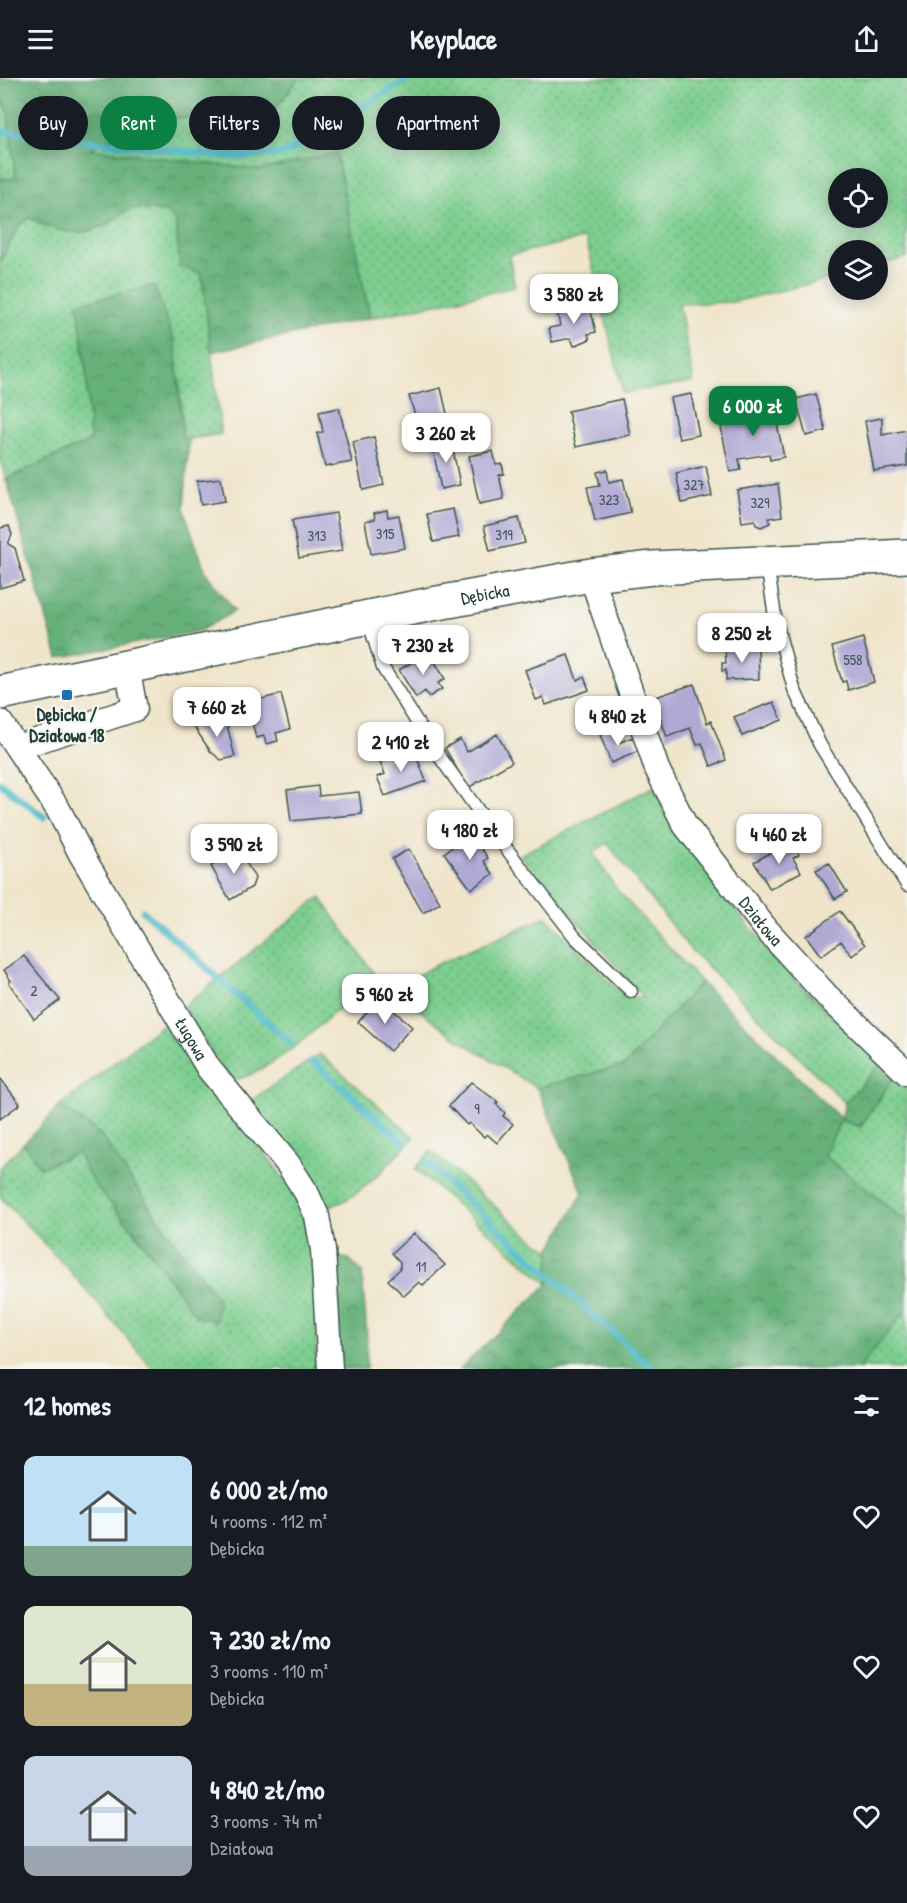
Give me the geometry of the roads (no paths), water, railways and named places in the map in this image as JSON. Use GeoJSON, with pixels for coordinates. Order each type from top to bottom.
{"type":"FeatureCollection","features":[{"type":"Feature","properties":{"kind":"street","name":"Dębicka"},"geometry":{"type":"LineString","coordinates":[[0,693],[591,575],[653,568],[907,556]]}},
{"type":"Feature","properties":{"kind":"street","name":"Działowa"},"geometry":{"type":"LineString","coordinates":[[591,575],[657,769],[685,825],[766,929],[828,997],[907,1073]]}},
{"type":"Feature","properties":{"kind":"street"},"geometry":{"type":"LineString","coordinates":[[18,747],[135,709],[127,667]]}},
{"type":"Feature","properties":{"kind":"street","name":"Ługowa"},"geometry":{"type":"LineString","coordinates":[[0,722],[58,809],[81,854],[209,1069],[288,1164],[306,1192],[317,1216],[324,1259],[330,1369]]}},
{"type":"Feature","properties":{"kind":"lane"},"geometry":{"type":"LineString","coordinates":[[767,563],[776,623],[794,689],[820,745],[907,885]]}},
{"type":"Feature","properties":{"kind":"lane"},"geometry":{"type":"LineString","coordinates":[[367,618],[383,668],[432,746],[492,830],[575,937],[631,991]]}},
{"type":"Feature","properties":{"kind":"waterway"},"geometry":{"type":"LineString","coordinates":[[0,131],[235,157],[284,154],[410,78]]}},
{"type":"Feature","properties":{"kind":"waterway"},"geometry":{"type":"LineString","coordinates":[[0,783],[44,817]]}},
{"type":"Feature","properties":{"kind":"waterway"},"geometry":{"type":"LineString","coordinates":[[143,911],[290,1042]]}},
{"type":"Feature","properties":{"kind":"waterway"},"geometry":{"type":"LineString","coordinates":[[312,1061],[405,1143]]}},
{"type":"Feature","properties":{"kind":"waterway"},"geometry":{"type":"LineString","coordinates":[[425,1162],[653,1369]]}},
{"type":"Feature","properties":{"kind":"place","name":"Dębicka / Działowa 18"},"geometry":{"type":"Point","coordinates":[67,695]}}]}
